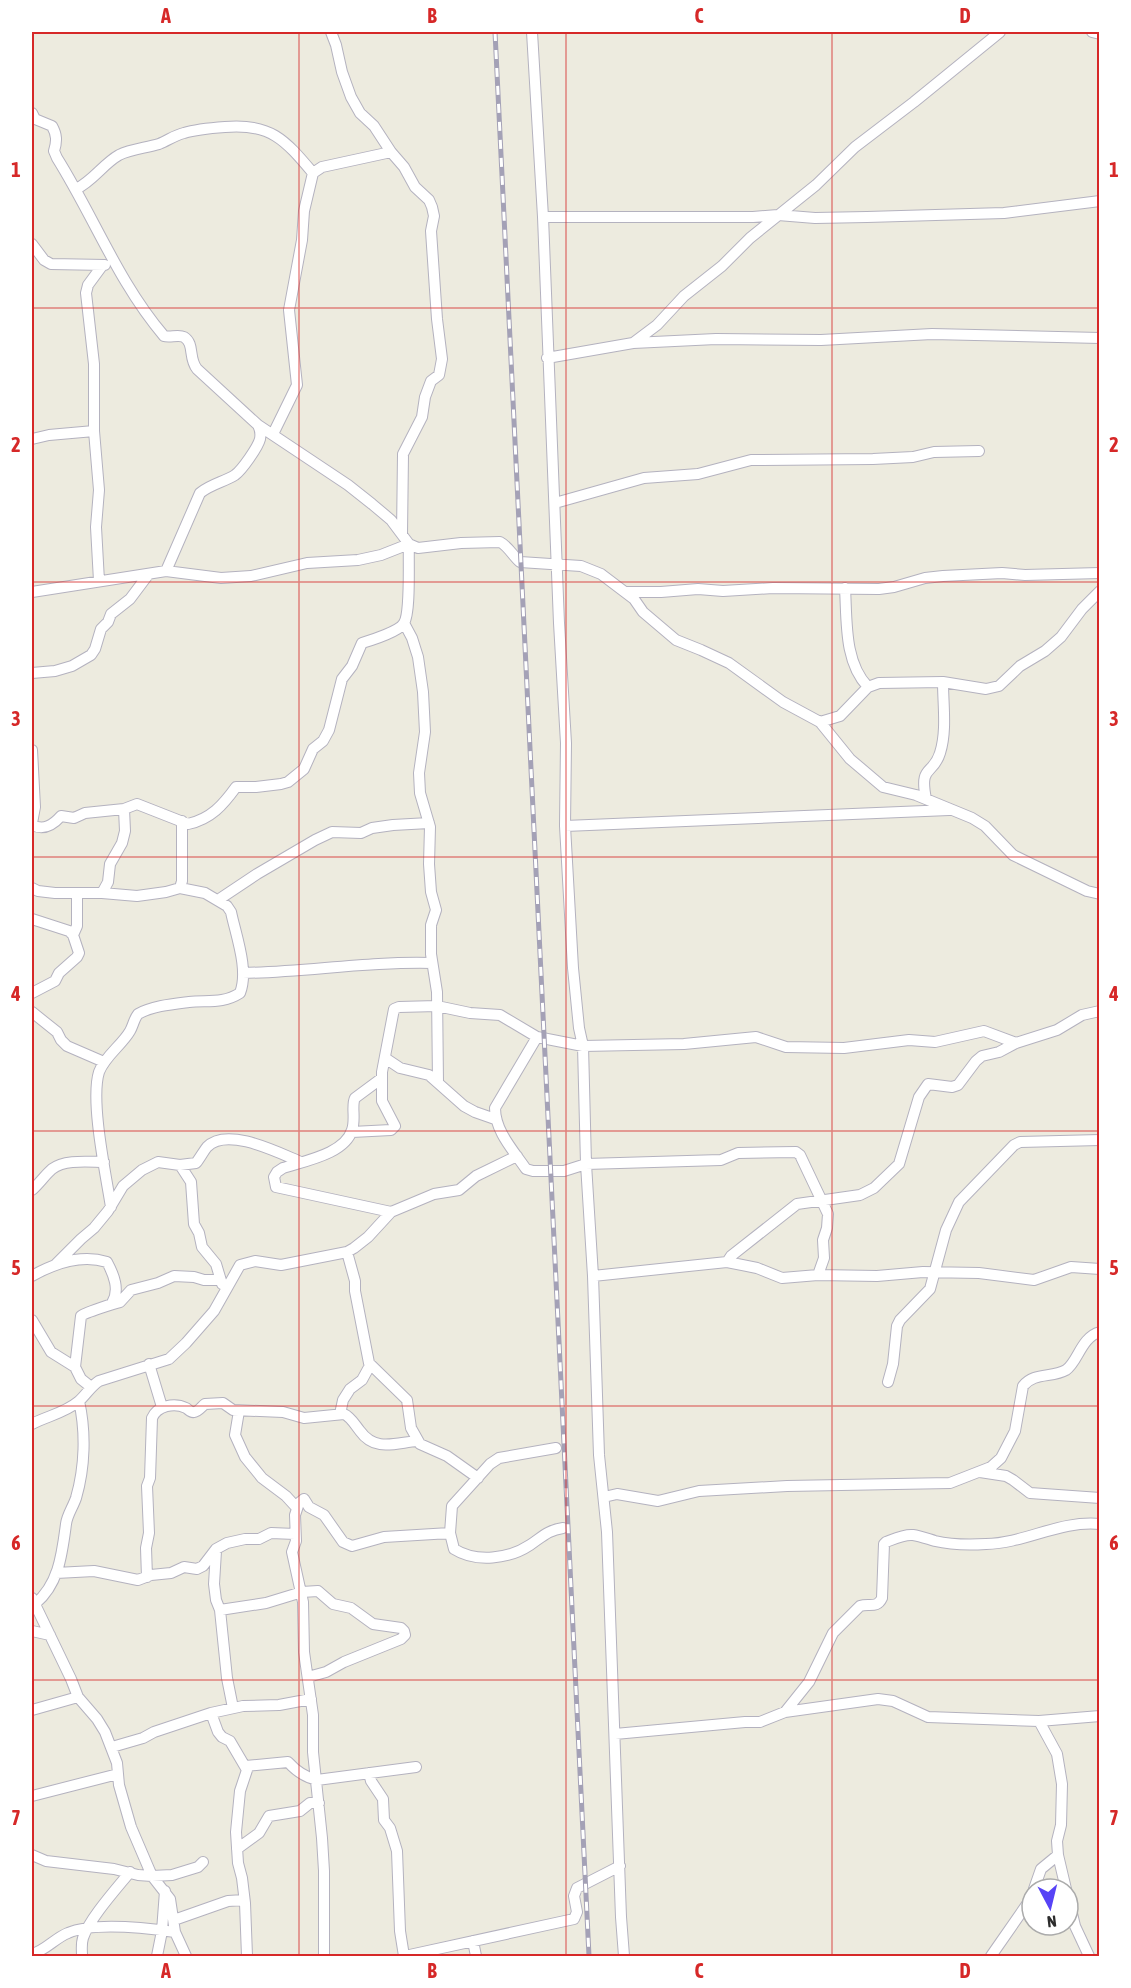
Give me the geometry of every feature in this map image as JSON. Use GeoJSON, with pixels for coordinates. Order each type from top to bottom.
{"type":"FeatureCollection","features":[{"type":"Feature","properties":{"kind":"street"},"geometry":{"type":"LineString","coordinates":[[32,750],[34,807],[32,824],[36,827],[47,827],[61,816],[80,817],[85,813],[124,809],[133,804],[188,824],[208,818],[224,804],[236,787],[281,784],[288,782],[304,769],[313,749],[323,741],[329,730],[342,679],[352,666],[363,644],[399,628],[404,623],[408,609],[404,454],[422,417],[425,397],[431,381],[439,375],[442,359],[431,231],[434,216],[429,200],[415,188],[404,167],[374,126],[360,113],[351,97],[331,32]]}},
{"type":"Feature","properties":{"kind":"street"},"geometry":{"type":"LineString","coordinates":[[532,32],[543,217],[556,564],[566,743],[566,826],[573,968],[583,1046],[599,1455],[604,1497],[624,1956]]}},
{"type":"Feature","properties":{"kind":"street"},"geometry":{"type":"LineString","coordinates":[[633,343],[657,325],[684,296],[722,266],[750,238],[816,185],[855,147],[1000,32]]}},
{"type":"Feature","properties":{"kind":"street"},"geometry":{"type":"LineString","coordinates":[[1092,32],[1100,34]]}},
{"type":"Feature","properties":{"kind":"street"},"geometry":{"type":"LineString","coordinates":[[32,113],[35,118],[52,126],[57,143],[54,151],[114,264],[144,312],[164,336],[181,336],[187,339],[192,350],[192,363],[258,425],[372,504],[418,548],[461,543],[500,542],[520,562],[591,569],[608,578],[634,599],[643,612],[676,640],[729,663],[783,702],[820,722],[850,759],[883,787],[926,799],[953,810],[985,826],[1013,855],[1087,891],[1100,894]]}},
{"type":"Feature","properties":{"kind":"street"},"geometry":{"type":"LineString","coordinates":[[76,189],[93,179],[116,156],[161,143],[182,133],[206,128],[240,126],[260,128],[280,138],[313,173]]}},
{"type":"Feature","properties":{"kind":"street"},"geometry":{"type":"LineString","coordinates":[[273,434],[297,385],[289,310],[302,240],[304,210],[313,173],[322,167],[391,152]]}},
{"type":"Feature","properties":{"kind":"street"},"geometry":{"type":"LineString","coordinates":[[543,217],[778,215],[867,218],[1004,213],[1100,201]]}},
{"type":"Feature","properties":{"kind":"street"},"geometry":{"type":"LineString","coordinates":[[32,244],[44,260],[59,266],[114,264]]}},
{"type":"Feature","properties":{"kind":"street"},"geometry":{"type":"LineString","coordinates":[[99,581],[96,527],[99,490],[94,432],[94,364],[86,293],[88,285],[102,266]]}},
{"type":"Feature","properties":{"kind":"street"},"geometry":{"type":"LineString","coordinates":[[547,358],[633,343],[716,339],[832,340],[932,334],[1100,338]]}},
{"type":"Feature","properties":{"kind":"street"},"geometry":{"type":"LineString","coordinates":[[166,571],[200,493],[208,486],[233,476],[239,471],[260,440],[258,425]]}},
{"type":"Feature","properties":{"kind":"street"},"geometry":{"type":"LineString","coordinates":[[32,439],[49,435],[94,432]]}},
{"type":"Feature","properties":{"kind":"street"},"geometry":{"type":"LineString","coordinates":[[555,503],[644,478],[698,474],[750,460],[861,460],[913,457],[934,452],[979,451]]}},
{"type":"Feature","properties":{"kind":"street"},"geometry":{"type":"LineString","coordinates":[[32,593],[166,571],[221,578],[251,576],[307,563],[358,560],[381,555],[406,539]]}},
{"type":"Feature","properties":{"kind":"street"},"geometry":{"type":"LineString","coordinates":[[625,592],[773,588],[879,590],[925,578],[943,576],[1002,573],[1025,575],[1100,573]]}},
{"type":"Feature","properties":{"kind":"street"},"geometry":{"type":"LineString","coordinates":[[32,673],[55,671],[72,666],[91,655],[101,629],[108,622],[111,614],[130,599],[148,575]]}},
{"type":"Feature","properties":{"kind":"street"},"geometry":{"type":"LineString","coordinates":[[845,588],[849,645],[855,668],[868,687]]}},
{"type":"Feature","properties":{"kind":"street"},"geometry":{"type":"LineString","coordinates":[[820,722],[840,716],[868,687],[888,682],[943,682],[986,688],[999,686],[1020,666],[1045,651],[1061,636],[1082,609],[1100,591]]}},
{"type":"Feature","properties":{"kind":"street"},"geometry":{"type":"LineString","coordinates":[[404,623],[418,657],[422,685],[425,732],[419,773],[420,793],[429,823],[431,892],[436,910],[431,928],[437,1006],[438,1083]]}},
{"type":"Feature","properties":{"kind":"street"},"geometry":{"type":"LineString","coordinates":[[860,678],[860,696]]}},
{"type":"Feature","properties":{"kind":"street"},"geometry":{"type":"LineString","coordinates":[[926,799],[924,777],[941,749],[944,722],[943,682]]}},
{"type":"Feature","properties":{"kind":"street"},"geometry":{"type":"LineString","coordinates":[[102,893],[108,882],[110,864],[122,843],[125,831],[124,809]]}},
{"type":"Feature","properties":{"kind":"street"},"geometry":{"type":"LineString","coordinates":[[566,826],[953,810]]}},
{"type":"Feature","properties":{"kind":"street"},"geometry":{"type":"LineString","coordinates":[[180,888],[182,821]]}},
{"type":"Feature","properties":{"kind":"street"},"geometry":{"type":"LineString","coordinates":[[218,900],[256,874],[332,832],[361,833],[372,828],[429,823]]}},
{"type":"Feature","properties":{"kind":"street"},"geometry":{"type":"LineString","coordinates":[[32,888],[47,892],[137,896],[180,888],[205,893],[227,906],[231,912],[243,973],[243,986],[240,993],[234,998],[223,1001],[189,1002],[138,1014],[131,1030],[104,1062],[97,1086],[97,1105],[111,1207]]}},
{"type":"Feature","properties":{"kind":"street"},"geometry":{"type":"LineString","coordinates":[[32,993],[55,981],[58,973],[79,953],[74,935],[77,926],[77,894]]}},
{"type":"Feature","properties":{"kind":"street"},"geometry":{"type":"LineString","coordinates":[[32,919],[69,931],[74,935]]}},
{"type":"Feature","properties":{"kind":"street"},"geometry":{"type":"LineString","coordinates":[[243,973],[357,965],[432,963]]}},
{"type":"Feature","properties":{"kind":"street"},"geometry":{"type":"LineString","coordinates":[[352,1132],[394,1128],[395,1126],[382,1101],[382,1078],[394,1009],[410,1006],[437,1006],[470,1013],[500,1015],[537,1037],[583,1046],[684,1044],[756,1037],[786,1047],[844,1048],[909,1040],[934,1042],[984,1031],[1016,1043]]}},
{"type":"Feature","properties":{"kind":"street"},"geometry":{"type":"LineString","coordinates":[[727,1262],[731,1256],[797,1204],[860,1195],[873,1188],[899,1164],[924,1086],[933,1084],[952,1087],[958,1085],[982,1056],[1057,1030],[1082,1015],[1100,1011]]}},
{"type":"Feature","properties":{"kind":"street"},"geometry":{"type":"LineString","coordinates":[[32,1012],[57,1032],[67,1046],[104,1062]]}},
{"type":"Feature","properties":{"kind":"street"},"geometry":{"type":"LineString","coordinates":[[537,1037],[495,1108],[498,1128],[526,1169],[564,1171],[586,1164],[721,1160],[738,1153],[796,1152],[800,1155],[828,1215],[823,1240],[824,1258],[818,1275]]}},
{"type":"Feature","properties":{"kind":"street"},"geometry":{"type":"LineString","coordinates":[[386,1058],[400,1068],[429,1075],[470,1110],[495,1119]]}},
{"type":"Feature","properties":{"kind":"street"},"geometry":{"type":"LineString","coordinates":[[382,1078],[352,1102],[355,1117],[352,1132],[340,1149],[277,1172],[274,1177],[276,1187],[391,1212]]}},
{"type":"Feature","properties":{"kind":"street"},"geometry":{"type":"LineString","coordinates":[[56,1264],[94,1228],[111,1207],[123,1186],[150,1164],[158,1162],[180,1165],[196,1163],[207,1147],[218,1140],[230,1139],[252,1144],[301,1162]]}},
{"type":"Feature","properties":{"kind":"street"},"geometry":{"type":"LineString","coordinates":[[888,1382],[893,1364],[897,1326],[900,1320],[927,1294],[936,1273],[952,1212],[959,1202],[1002,1159],[1007,1149],[1020,1142],[1100,1140]]}},
{"type":"Feature","properties":{"kind":"street"},"geometry":{"type":"LineString","coordinates":[[32,1424],[61,1413],[79,1401],[99,1381],[169,1359],[214,1311],[240,1265],[247,1262],[281,1265],[347,1252],[368,1237],[391,1212],[434,1194],[459,1190],[476,1176],[517,1156]]}},
{"type":"Feature","properties":{"kind":"street"},"geometry":{"type":"LineString","coordinates":[[32,1190],[52,1169],[59,1166],[67,1163],[104,1162]]}},
{"type":"Feature","properties":{"kind":"street"},"geometry":{"type":"LineString","coordinates":[[180,1165],[191,1182],[194,1224],[200,1233],[202,1247],[216,1264],[219,1280],[226,1293]]}},
{"type":"Feature","properties":{"kind":"street"},"geometry":{"type":"LineString","coordinates":[[347,1252],[372,1367],[406,1400],[411,1428],[417,1441]]}},
{"type":"Feature","properties":{"kind":"street"},"geometry":{"type":"LineString","coordinates":[[32,1275],[56,1264],[75,1259],[97,1259],[107,1262],[114,1275],[116,1288],[112,1303]]}},
{"type":"Feature","properties":{"kind":"street"},"geometry":{"type":"LineString","coordinates":[[593,1276],[727,1262],[757,1268],[782,1278],[818,1275],[878,1276],[923,1272],[979,1273],[1034,1280],[1071,1267],[1100,1269]]}},
{"type":"Feature","properties":{"kind":"street"},"geometry":{"type":"LineString","coordinates":[[75,1367],[81,1316],[84,1312],[120,1302],[131,1290],[174,1276],[219,1280]]}},
{"type":"Feature","properties":{"kind":"street"},"geometry":{"type":"LineString","coordinates":[[32,1320],[51,1352],[75,1367],[81,1379],[91,1387]]}},
{"type":"Feature","properties":{"kind":"street"},"geometry":{"type":"LineString","coordinates":[[604,1497],[617,1494],[658,1500],[699,1491],[787,1486],[950,1483],[998,1462],[1015,1431],[1023,1386],[1026,1382],[1032,1378],[1065,1371],[1092,1335],[1100,1332]]}},
{"type":"Feature","properties":{"kind":"street"},"geometry":{"type":"LineString","coordinates":[[149,1364],[162,1407]]}},
{"type":"Feature","properties":{"kind":"street"},"geometry":{"type":"LineString","coordinates":[[340,1414],[343,1400],[350,1389],[362,1380],[372,1367]]}},
{"type":"Feature","properties":{"kind":"street"},"geometry":{"type":"LineString","coordinates":[[79,1401],[84,1435],[77,1493],[66,1522],[63,1548],[52,1586],[34,1608],[50,1635],[78,1697],[97,1719],[112,1747],[119,1785],[131,1827],[152,1876],[170,1899],[175,1932],[186,1956]]}},
{"type":"Feature","properties":{"kind":"street"},"geometry":{"type":"LineString","coordinates":[[147,1577],[146,1548],[149,1533],[147,1486],[150,1478],[152,1418],[154,1412],[162,1407],[178,1406],[192,1413],[197,1412],[205,1404],[224,1403],[239,1411],[283,1412],[304,1418],[340,1414],[349,1416],[362,1435],[373,1444],[417,1441],[464,1467],[477,1478]]}},
{"type":"Feature","properties":{"kind":"street"},"geometry":{"type":"LineString","coordinates":[[239,1411],[235,1435],[245,1457],[262,1478],[286,1496],[297,1508]]}},
{"type":"Feature","properties":{"kind":"street"},"geometry":{"type":"LineString","coordinates":[[464,1467],[556,1448]]}},
{"type":"Feature","properties":{"kind":"street"},"geometry":{"type":"LineString","coordinates":[[493,1460],[452,1506],[450,1533],[454,1549],[467,1555],[486,1558],[501,1557],[528,1546],[545,1533],[563,1528]]}},
{"type":"Feature","properties":{"kind":"street"},"geometry":{"type":"LineString","coordinates":[[980,1471],[1006,1476],[1030,1493],[1100,1498]]}},
{"type":"Feature","properties":{"kind":"street"},"geometry":{"type":"LineString","coordinates":[[324,1956],[324,1871],[311,1699],[302,1592],[292,1552],[296,1534],[297,1508],[304,1499],[309,1507],[324,1515],[343,1542],[352,1546],[384,1537],[450,1533]]}},
{"type":"Feature","properties":{"kind":"street"},"geometry":{"type":"LineString","coordinates":[[785,1712],[809,1682],[833,1633],[860,1606],[876,1606],[880,1603],[886,1542],[915,1535],[964,1545],[987,1545],[1011,1542],[1050,1532],[1069,1524],[1100,1524]]}},
{"type":"Feature","properties":{"kind":"street"},"geometry":{"type":"LineString","coordinates":[[56,1573],[94,1571],[138,1580],[171,1573],[184,1567],[197,1569],[203,1566],[216,1549],[227,1543],[259,1539],[271,1533],[296,1534]]}},
{"type":"Feature","properties":{"kind":"street"},"geometry":{"type":"LineString","coordinates":[[216,1549],[214,1584],[220,1610],[227,1678],[233,1708]]}},
{"type":"Feature","properties":{"kind":"street"},"geometry":{"type":"LineString","coordinates":[[220,1610],[266,1603],[302,1592],[318,1592],[333,1604],[351,1608],[373,1624],[401,1628],[405,1635],[401,1639],[344,1662],[327,1672],[308,1677]]}},
{"type":"Feature","properties":{"kind":"street"},"geometry":{"type":"LineString","coordinates":[[32,1631],[50,1635]]}},
{"type":"Feature","properties":{"kind":"street"},"geometry":{"type":"LineString","coordinates":[[32,1710],[78,1697]]}},
{"type":"Feature","properties":{"kind":"street"},"geometry":{"type":"LineString","coordinates":[[112,1747],[211,1713],[233,1708],[279,1705],[311,1699]]}},
{"type":"Feature","properties":{"kind":"street"},"geometry":{"type":"LineString","coordinates":[[615,1734],[760,1722],[785,1712],[878,1699],[900,1704],[928,1717],[1039,1721],[1100,1716]]}},
{"type":"Feature","properties":{"kind":"street"},"geometry":{"type":"LineString","coordinates":[[211,1713],[218,1732],[230,1742],[246,1766],[247,1775],[240,1791],[237,1807],[237,1849],[244,1900],[247,1956]]}},
{"type":"Feature","properties":{"kind":"street"},"geometry":{"type":"LineString","coordinates":[[1039,1721],[1057,1754],[1062,1784],[1061,1826],[1057,1841],[1063,1877]]}},
{"type":"Feature","properties":{"kind":"street"},"geometry":{"type":"LineString","coordinates":[[246,1766],[288,1762],[296,1771],[317,1780],[416,1767]]}},
{"type":"Feature","properties":{"kind":"street"},"geometry":{"type":"LineString","coordinates":[[369,1773],[371,1781],[383,1799],[384,1820],[390,1828],[397,1851],[400,1931],[404,1956],[574,1919],[578,1912],[574,1896],[577,1888],[620,1866]]}},
{"type":"Feature","properties":{"kind":"street"},"geometry":{"type":"LineString","coordinates":[[32,1796],[118,1774]]}},
{"type":"Feature","properties":{"kind":"street"},"geometry":{"type":"LineString","coordinates":[[237,1849],[259,1833],[269,1816],[300,1811],[310,1803],[319,1803]]}},
{"type":"Feature","properties":{"kind":"street"},"geometry":{"type":"LineString","coordinates":[[32,1855],[46,1861],[152,1876],[172,1875],[195,1868],[203,1862]]}},
{"type":"Feature","properties":{"kind":"street"},"geometry":{"type":"LineString","coordinates":[[1039,1877],[1041,1869],[1058,1855]]}},
{"type":"Feature","properties":{"kind":"street"},"geometry":{"type":"LineString","coordinates":[[82,1956],[81,1944],[88,1928],[130,1872]]}},
{"type":"Feature","properties":{"kind":"street"},"geometry":{"type":"LineString","coordinates":[[157,1956],[162,1931],[165,1890]]}},
{"type":"Feature","properties":{"kind":"street"},"geometry":{"type":"LineString","coordinates":[[174,1920],[228,1901],[244,1900]]}},
{"type":"Feature","properties":{"kind":"street"},"geometry":{"type":"LineString","coordinates":[[991,1956],[1020,1914]]}},
{"type":"Feature","properties":{"kind":"street"},"geometry":{"type":"LineString","coordinates":[[32,1954],[68,1932],[88,1928],[175,1932]]}},
{"type":"Feature","properties":{"kind":"street"},"geometry":{"type":"LineString","coordinates":[[1080,1937],[1089,1956]]}},
{"type":"Feature","properties":{"kind":"street"},"geometry":{"type":"LineString","coordinates":[[473,1941],[476,1956]]}},
{"type":"Feature","properties":{"kind":"railway"},"geometry":{"type":"LineString","coordinates":[[495,32],[589,1956]]}}]}
